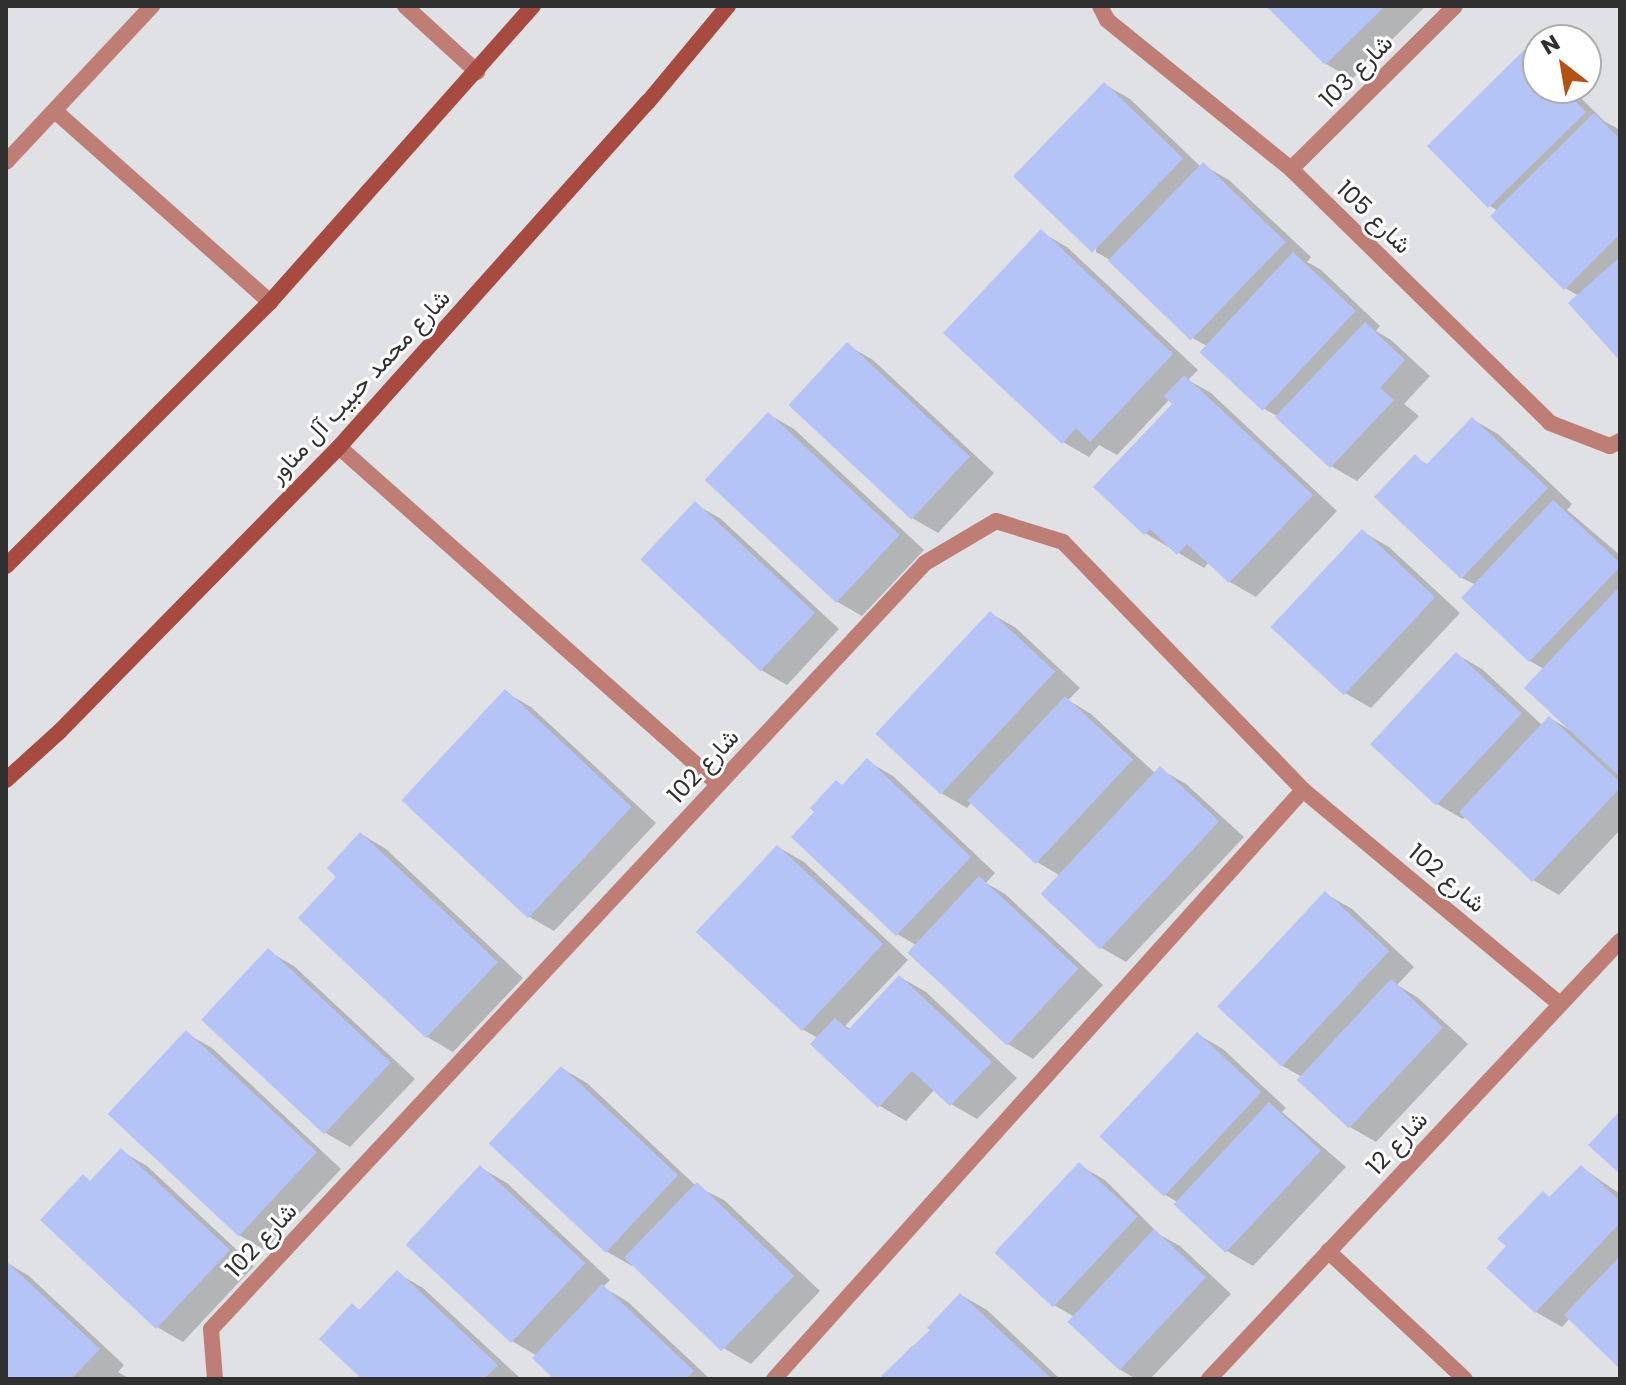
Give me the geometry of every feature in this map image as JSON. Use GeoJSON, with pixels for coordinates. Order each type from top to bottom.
{"type":"FeatureCollection","features":[{"type":"Feature","properties":{"kind":"main road"},"geometry":{"type":"LineString","coordinates":[[6,566],[270,302],[533,6]]}},
{"type":"Feature","properties":{"kind":"main road","name":"شارع محمد حبيب آل مناور"},"geometry":{"type":"LineString","coordinates":[[6,780],[60,731],[339,447],[648,102],[728,6]]}},
{"type":"Feature","properties":{"kind":"street"},"geometry":{"type":"LineString","coordinates":[[6,162],[152,6]]}},
{"type":"Feature","properties":{"kind":"street"},"geometry":{"type":"LineString","coordinates":[[405,6],[477,72]]}},
{"type":"Feature","properties":{"kind":"street","name":"شارع 105"},"geometry":{"type":"LineString","coordinates":[[1100,6],[1107,20],[1291,169],[1550,423],[1610,446],[1620,441]]}},
{"type":"Feature","properties":{"kind":"street","name":"شارع 103"},"geometry":{"type":"LineString","coordinates":[[1291,169],[1455,6]]}},
{"type":"Feature","properties":{"kind":"street"},"geometry":{"type":"LineString","coordinates":[[55,111],[270,302]]}},
{"type":"Feature","properties":{"kind":"street"},"geometry":{"type":"LineString","coordinates":[[339,447],[718,784]]}},
{"type":"Feature","properties":{"kind":"street","name":"شارع 102"},"geometry":{"type":"LineString","coordinates":[[215,1379],[211,1329],[925,563],[996,521],[1063,542],[1303,790],[1560,1004]]}},
{"type":"Feature","properties":{"kind":"street"},"geometry":{"type":"LineString","coordinates":[[774,1379],[1303,790]]}},
{"type":"Feature","properties":{"kind":"street","name":"شارع 12"},"geometry":{"type":"LineString","coordinates":[[1209,1379],[1620,941]]}},
{"type":"Feature","properties":{"kind":"street"},"geometry":{"type":"LineString","coordinates":[[1328,1251],[1465,1379]]}},
{"type":"Feature","properties":{"kind":"building"},"geometry":{"type":"Polygon","coordinates":[[[1266,6],[1385,6],[1325,65],[1266,6]]]}},
{"type":"Feature","properties":{"kind":"building"},"geometry":{"type":"Polygon","coordinates":[[[1522,52],[1522,104],[1578,104],[1586,112],[1488,208],[1427,146],[1522,52]]]}},
{"type":"Feature","properties":{"kind":"building"},"geometry":{"type":"Polygon","coordinates":[[[1104,82],[1183,158],[1092,253],[1013,176],[1104,82]]]}},
{"type":"Feature","properties":{"kind":"building"},"geometry":{"type":"Polygon","coordinates":[[[1594,113],[1620,139],[1620,234],[1564,290],[1490,216],[1594,113]]]}},
{"type":"Feature","properties":{"kind":"building"},"geometry":{"type":"Polygon","coordinates":[[[1203,162],[1286,242],[1191,340],[1108,261],[1203,162]]]}},
{"type":"Feature","properties":{"kind":"building"},"geometry":{"type":"Polygon","coordinates":[[[1041,229],[1173,354],[1090,442],[1076,428],[1062,444],[943,333],[1041,229]]]}},
{"type":"Feature","properties":{"kind":"building"},"geometry":{"type":"Polygon","coordinates":[[[1293,252],[1356,311],[1262,411],[1200,352],[1293,252]]]}},
{"type":"Feature","properties":{"kind":"building"},"geometry":{"type":"Polygon","coordinates":[[[1620,257],[1620,361],[1568,303],[1620,257]]]}},
{"type":"Feature","properties":{"kind":"building"},"geometry":{"type":"Polygon","coordinates":[[[1365,322],[1405,360],[1380,388],[1394,400],[1330,468],[1275,417],[1365,322]]]}},
{"type":"Feature","properties":{"kind":"building"},"geometry":{"type":"Polygon","coordinates":[[[847,342],[970,457],[911,519],[788,405],[847,342]]]}},
{"type":"Feature","properties":{"kind":"building"},"geometry":{"type":"Polygon","coordinates":[[[1184,375],[1313,495],[1229,583],[1187,544],[1177,555],[1150,529],[1144,535],[1093,487],[1172,404],[1164,396],[1184,375]]]}},
{"type":"Feature","properties":{"kind":"building"},"geometry":{"type":"Polygon","coordinates":[[[768,412],[900,535],[836,603],[705,480],[768,412]]]}},
{"type":"Feature","properties":{"kind":"building"},"geometry":{"type":"Polygon","coordinates":[[[1472,417],[1548,488],[1461,579],[1374,497],[1415,454],[1426,465],[1472,417]]]}},
{"type":"Feature","properties":{"kind":"building"},"geometry":{"type":"Polygon","coordinates":[[[1553,500],[1620,563],[1620,567],[1529,662],[1461,598],[1553,500]]]}},
{"type":"Feature","properties":{"kind":"building"},"geometry":{"type":"Polygon","coordinates":[[[695,501],[815,613],[760,671],[640,560],[695,501]]]}},
{"type":"Feature","properties":{"kind":"building"},"geometry":{"type":"Polygon","coordinates":[[[1362,529],[1435,597],[1344,695],[1271,627],[1362,529]]]}},
{"type":"Feature","properties":{"kind":"building"},"geometry":{"type":"Polygon","coordinates":[[[1620,586],[1620,777],[1524,688],[1620,586]]]}},
{"type":"Feature","properties":{"kind":"building"},"geometry":{"type":"Polygon","coordinates":[[[990,611],[1055,672],[941,795],[875,734],[990,611]]]}},
{"type":"Feature","properties":{"kind":"building"},"geometry":{"type":"Polygon","coordinates":[[[1456,652],[1522,713],[1436,806],[1370,744],[1456,652]]]}},
{"type":"Feature","properties":{"kind":"building"},"geometry":{"type":"Polygon","coordinates":[[[505,689],[632,807],[528,918],[401,800],[505,689]]]}},
{"type":"Feature","properties":{"kind":"building"},"geometry":{"type":"Polygon","coordinates":[[[1065,696],[1133,759],[1035,864],[967,801],[1065,696]]]}},
{"type":"Feature","properties":{"kind":"building"},"geometry":{"type":"Polygon","coordinates":[[[1549,716],[1620,782],[1620,788],[1532,882],[1459,812],[1549,716]]]}},
{"type":"Feature","properties":{"kind":"building"},"geometry":{"type":"Polygon","coordinates":[[[867,758],[971,857],[896,936],[791,837],[814,812],[810,808],[836,780],[842,785],[867,758]]]}},
{"type":"Feature","properties":{"kind":"building"},"geometry":{"type":"Polygon","coordinates":[[[1160,766],[1219,821],[1100,949],[1041,894],[1160,766]]]}},
{"type":"Feature","properties":{"kind":"building"},"geometry":{"type":"Polygon","coordinates":[[[360,832],[498,962],[426,1038],[298,918],[336,877],[327,868],[360,832]]]}},
{"type":"Feature","properties":{"kind":"building"},"geometry":{"type":"Polygon","coordinates":[[[777,845],[883,944],[802,1031],[696,932],[777,845]]]}},
{"type":"Feature","properties":{"kind":"building"},"geometry":{"type":"Polygon","coordinates":[[[979,876],[1078,969],[1007,1046],[907,953],[979,876]]]}},
{"type":"Feature","properties":{"kind":"building"},"geometry":{"type":"Polygon","coordinates":[[[1325,891],[1389,951],[1282,1067],[1217,1007],[1325,891]]]}},
{"type":"Feature","properties":{"kind":"building"},"geometry":{"type":"Polygon","coordinates":[[[268,948],[391,1063],[324,1134],[201,1020],[268,948]]]}},
{"type":"Feature","properties":{"kind":"building"},"geometry":{"type":"Polygon","coordinates":[[[899,975],[992,1062],[950,1106],[912,1071],[878,1108],[810,1044],[835,1018],[848,1030],[899,975]]]}},
{"type":"Feature","properties":{"kind":"building"},"geometry":{"type":"Polygon","coordinates":[[[1391,979],[1443,1027],[1349,1128],[1297,1080],[1391,979]]]}},
{"type":"Feature","properties":{"kind":"building"},"geometry":{"type":"Polygon","coordinates":[[[186,1030],[317,1152],[238,1236],[108,1114],[186,1030]]]}},
{"type":"Feature","properties":{"kind":"building"},"geometry":{"type":"Polygon","coordinates":[[[1197,1032],[1261,1092],[1164,1197],[1099,1137],[1197,1032]]]}},
{"type":"Feature","properties":{"kind":"building"},"geometry":{"type":"Polygon","coordinates":[[[561,1066],[678,1175],[606,1253],[489,1144],[561,1066]]]}},
{"type":"Feature","properties":{"kind":"building"},"geometry":{"type":"Polygon","coordinates":[[[1269,1102],[1321,1150],[1225,1253],[1174,1204],[1269,1102]]]}},
{"type":"Feature","properties":{"kind":"building"},"geometry":{"type":"Polygon","coordinates":[[[1620,1111],[1620,1174],[1588,1145],[1620,1111]]]}},
{"type":"Feature","properties":{"kind":"building"},"geometry":{"type":"Polygon","coordinates":[[[121,1148],[230,1250],[156,1329],[40,1220],[83,1174],[90,1181],[121,1148]]]}},
{"type":"Feature","properties":{"kind":"building"},"geometry":{"type":"Polygon","coordinates":[[[1079,1162],[1138,1217],[1053,1307],[994,1253],[1079,1162]]]}},
{"type":"Feature","properties":{"kind":"building"},"geometry":{"type":"Polygon","coordinates":[[[480,1165],[585,1263],[511,1343],[406,1245],[480,1165]]]}},
{"type":"Feature","properties":{"kind":"building"},"geometry":{"type":"Polygon","coordinates":[[[1581,1165],[1620,1201],[1620,1223],[1535,1313],[1486,1268],[1506,1246],[1497,1239],[1543,1191],[1549,1197],[1581,1165]]]}},
{"type":"Feature","properties":{"kind":"building"},"geometry":{"type":"Polygon","coordinates":[[[697,1182],[794,1276],[721,1351],[624,1258],[697,1182]]]}},
{"type":"Feature","properties":{"kind":"building"},"geometry":{"type":"Polygon","coordinates":[[[1154,1229],[1206,1277],[1119,1370],[1067,1322],[1154,1229]]]}},
{"type":"Feature","properties":{"kind":"building"},"geometry":{"type":"Polygon","coordinates":[[[1620,1256],[1620,1365],[1618,1367],[1564,1315],[1620,1256]]]}},
{"type":"Feature","properties":{"kind":"building"},"geometry":{"type":"Polygon","coordinates":[[[6,1261],[100,1349],[71,1379],[6,1379],[6,1261]]]}},
{"type":"Feature","properties":{"kind":"building"},"geometry":{"type":"Polygon","coordinates":[[[397,1270],[498,1365],[484,1379],[362,1379],[319,1339],[352,1303],[359,1310],[397,1270]]]}},
{"type":"Feature","properties":{"kind":"building"},"geometry":{"type":"Polygon","coordinates":[[[602,1284],[694,1371],[686,1379],[554,1379],[532,1358],[602,1284]]]}},
{"type":"Feature","properties":{"kind":"building"},"geometry":{"type":"Polygon","coordinates":[[[960,1293],[1052,1379],[884,1379],[881,1376],[930,1330],[927,1328],[960,1293]]]}}]}
